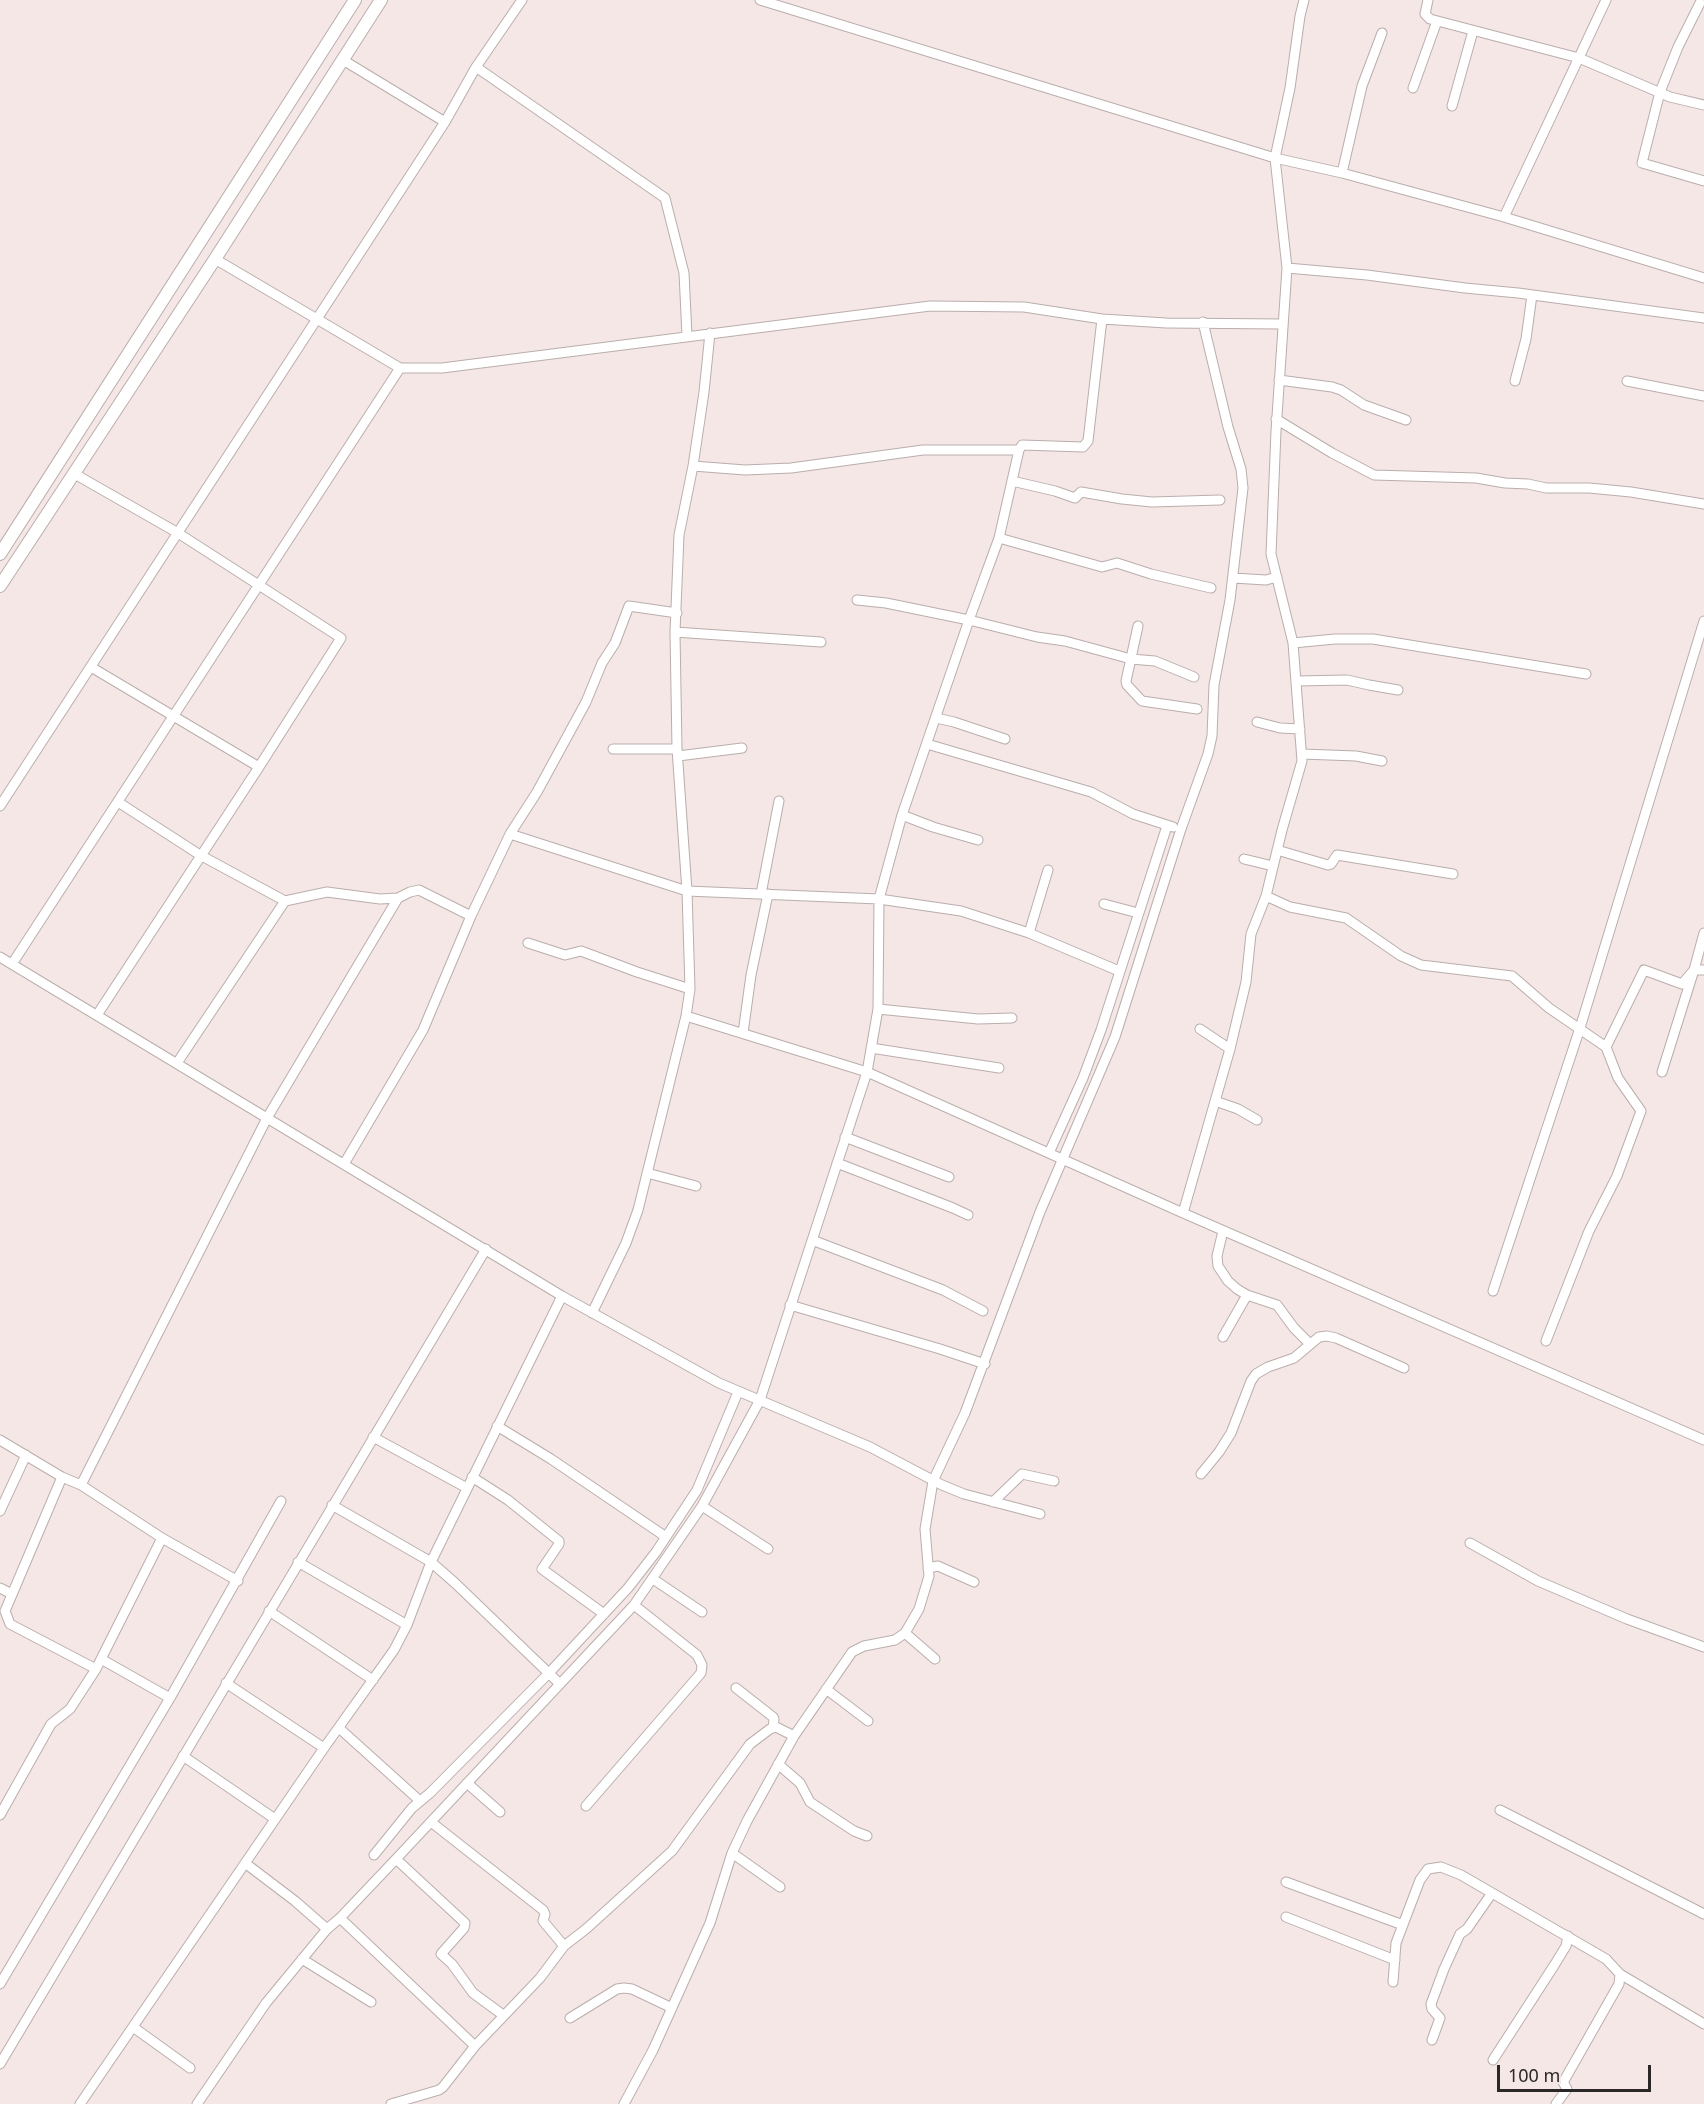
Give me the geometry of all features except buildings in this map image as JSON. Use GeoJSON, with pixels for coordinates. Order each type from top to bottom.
{"type":"FeatureCollection","features":[{"type":"Feature","properties":{"kind":"street"},"geometry":{"type":"LineString","coordinates":[[0,554],[355,0]]}},
{"type":"Feature","properties":{"kind":"street"},"geometry":{"type":"LineString","coordinates":[[0,586],[215,259],[381,0]]}},
{"type":"Feature","properties":{"kind":"street"},"geometry":{"type":"LineString","coordinates":[[0,806],[445,122],[476,67],[522,0]]}},
{"type":"Feature","properties":{"kind":"street"},"geometry":{"type":"LineString","coordinates":[[760,0],[1275,158],[1342,172],[1504,217],[1704,278]]}},
{"type":"Feature","properties":{"kind":"street"},"geometry":{"type":"LineString","coordinates":[[1183,1214],[1230,1049],[1246,982],[1251,934],[1266,896],[1302,761],[1293,643],[1271,554],[1276,418],[1287,268],[1275,158],[1290,88],[1304,0]]}},
{"type":"Feature","properties":{"kind":"street"},"geometry":{"type":"LineString","coordinates":[[1428,0],[1425,14],[1437,21],[1579,57],[1670,97],[1704,105]]}},
{"type":"Feature","properties":{"kind":"street"},"geometry":{"type":"LineString","coordinates":[[1504,217],[1606,0]]}},
{"type":"Feature","properties":{"kind":"street"},"geometry":{"type":"LineString","coordinates":[[1700,3],[1678,46],[1660,92],[1642,163],[1704,181]]}},
{"type":"Feature","properties":{"kind":"street"},"geometry":{"type":"LineString","coordinates":[[1413,88],[1437,21]]}},
{"type":"Feature","properties":{"kind":"street"},"geometry":{"type":"LineString","coordinates":[[1452,106],[1473,31]]}},
{"type":"Feature","properties":{"kind":"street"},"geometry":{"type":"LineString","coordinates":[[1342,172],[1362,86],[1382,33]]}},
{"type":"Feature","properties":{"kind":"street"},"geometry":{"type":"LineString","coordinates":[[343,60],[445,122]]}},
{"type":"Feature","properties":{"kind":"street"},"geometry":{"type":"LineString","coordinates":[[476,67],[665,198],[684,273],[687,336]]}},
{"type":"Feature","properties":{"kind":"street"},"geometry":{"type":"LineString","coordinates":[[215,259],[400,368],[442,368],[930,306],[1024,307],[1102,319],[1166,323],[1283,324]]}},
{"type":"Feature","properties":{"kind":"street"},"geometry":{"type":"LineString","coordinates":[[1287,268],[1367,275],[1704,318]]}},
{"type":"Feature","properties":{"kind":"street"},"geometry":{"type":"LineString","coordinates":[[1515,381],[1526,339],[1532,295]]}},
{"type":"Feature","properties":{"kind":"street"},"geometry":{"type":"LineString","coordinates":[[197,2104],[266,2003],[327,1929],[431,1822],[637,1601],[702,1506],[759,1400],[867,1072],[878,1009],[879,899],[902,815],[999,538],[1019,450],[1022,445],[1087,446],[1102,319]]}},
{"type":"Feature","properties":{"kind":"street"},"geometry":{"type":"LineString","coordinates":[[624,2104],[653,2050],[710,1923],[732,1853],[794,1736],[852,1652],[864,1646],[895,1640],[905,1634],[922,1601],[929,1576],[925,1529],[933,1481],[965,1413],[1040,1212],[1115,1037],[1181,829],[1208,754],[1212,736],[1214,685],[1233,578],[1243,488],[1241,469],[1228,427],[1203,322]]}},
{"type":"Feature","properties":{"kind":"street"},"geometry":{"type":"LineString","coordinates":[[592,1313],[626,1243],[638,1210],[686,1016],[690,988],[687,891],[677,752],[675,632],[679,535],[693,466],[710,333]]}},
{"type":"Feature","properties":{"kind":"street"},"geometry":{"type":"LineString","coordinates":[[12,964],[400,368]]}},
{"type":"Feature","properties":{"kind":"street"},"geometry":{"type":"LineString","coordinates":[[1279,380],[1332,387],[1364,405],[1406,420]]}},
{"type":"Feature","properties":{"kind":"street"},"geometry":{"type":"LineString","coordinates":[[1627,381],[1704,396]]}},
{"type":"Feature","properties":{"kind":"street"},"geometry":{"type":"LineString","coordinates":[[1276,418],[1374,476],[1476,478],[1546,488],[1589,488],[1631,492],[1704,504]]}},
{"type":"Feature","properties":{"kind":"street"},"geometry":{"type":"LineString","coordinates":[[693,466],[745,470],[790,468],[923,450],[1019,450]]}},
{"type":"Feature","properties":{"kind":"street"},"geometry":{"type":"LineString","coordinates":[[73,473],[178,533],[341,638],[97,1015]]}},
{"type":"Feature","properties":{"kind":"street"},"geometry":{"type":"LineString","coordinates":[[1012,481],[1075,498],[1081,492],[1122,500],[1152,502],[1220,500]]}},
{"type":"Feature","properties":{"kind":"street"},"geometry":{"type":"LineString","coordinates":[[999,538],[1102,567],[1117,563],[1151,574],[1211,588]]}},
{"type":"Feature","properties":{"kind":"street"},"geometry":{"type":"LineString","coordinates":[[1233,578],[1266,580],[1276,577]]}},
{"type":"Feature","properties":{"kind":"street"},"geometry":{"type":"LineString","coordinates":[[857,600],[886,603],[1037,637],[1065,640],[1131,659],[1155,661],[1194,676]]}},
{"type":"Feature","properties":{"kind":"street"},"geometry":{"type":"LineString","coordinates":[[344,1164],[423,1030],[471,916],[510,834],[537,792],[586,702],[602,663],[615,643],[629,606],[677,613]]}},
{"type":"Feature","properties":{"kind":"street"},"geometry":{"type":"LineString","coordinates":[[1493,1291],[1580,1028],[1704,621]]}},
{"type":"Feature","properties":{"kind":"street"},"geometry":{"type":"LineString","coordinates":[[1138,626],[1127,685],[1142,701],[1197,709]]}},
{"type":"Feature","properties":{"kind":"street"},"geometry":{"type":"LineString","coordinates":[[675,632],[821,642]]}},
{"type":"Feature","properties":{"kind":"street"},"geometry":{"type":"LineString","coordinates":[[1293,643],[1335,639],[1373,639],[1586,674]]}},
{"type":"Feature","properties":{"kind":"street"},"geometry":{"type":"LineString","coordinates":[[91,667],[259,767]]}},
{"type":"Feature","properties":{"kind":"street"},"geometry":{"type":"LineString","coordinates":[[1297,681],[1347,680],[1398,690]]}},
{"type":"Feature","properties":{"kind":"street"},"geometry":{"type":"LineString","coordinates":[[936,718],[963,724],[1005,739]]}},
{"type":"Feature","properties":{"kind":"street"},"geometry":{"type":"LineString","coordinates":[[1257,722],[1280,728],[1300,729]]}},
{"type":"Feature","properties":{"kind":"street"},"geometry":{"type":"LineString","coordinates":[[927,744],[1091,792],[1133,814],[1181,829]]}},
{"type":"Feature","properties":{"kind":"street"},"geometry":{"type":"LineString","coordinates":[[613,749],[677,752],[742,748]]}},
{"type":"Feature","properties":{"kind":"street"},"geometry":{"type":"LineString","coordinates":[[1302,754],[1356,756],[1382,761]]}},
{"type":"Feature","properties":{"kind":"street"},"geometry":{"type":"LineString","coordinates":[[743,1033],[779,801]]}},
{"type":"Feature","properties":{"kind":"street"},"geometry":{"type":"LineString","coordinates":[[118,802],[200,855],[285,901],[327,892],[380,899],[398,898],[419,890],[471,916]]}},
{"type":"Feature","properties":{"kind":"street"},"geometry":{"type":"LineString","coordinates":[[902,815],[978,840]]}},
{"type":"Feature","properties":{"kind":"street"},"geometry":{"type":"LineString","coordinates":[[1049,1153],[1083,1078],[1101,1030],[1167,826]]}},
{"type":"Feature","properties":{"kind":"street"},"geometry":{"type":"LineString","coordinates":[[510,834],[687,891],[879,899],[960,911],[1029,933],[1119,971]]}},
{"type":"Feature","properties":{"kind":"street"},"geometry":{"type":"LineString","coordinates":[[1277,850],[1328,865],[1337,855],[1453,874]]}},
{"type":"Feature","properties":{"kind":"street"},"geometry":{"type":"LineString","coordinates":[[1244,859],[1273,866]]}},
{"type":"Feature","properties":{"kind":"street"},"geometry":{"type":"LineString","coordinates":[[1029,933],[1048,870]]}},
{"type":"Feature","properties":{"kind":"street"},"geometry":{"type":"LineString","coordinates":[[1266,896],[1290,907],[1346,918],[1401,956],[1421,965],[1512,976],[1549,1008],[1606,1047],[1618,1078],[1641,1111],[1617,1176],[1589,1231],[1546,1341]]}},
{"type":"Feature","properties":{"kind":"street"},"geometry":{"type":"LineString","coordinates":[[81,1485],[267,1118],[398,898]]}},
{"type":"Feature","properties":{"kind":"street"},"geometry":{"type":"LineString","coordinates":[[177,1063],[285,901]]}},
{"type":"Feature","properties":{"kind":"street"},"geometry":{"type":"LineString","coordinates":[[1104,904],[1138,913]]}},
{"type":"Feature","properties":{"kind":"street"},"geometry":{"type":"LineString","coordinates":[[1662,1072],[1699,970],[1704,933]]}},
{"type":"Feature","properties":{"kind":"street"},"geometry":{"type":"LineString","coordinates":[[528,943],[565,955],[581,951],[637,972],[690,988]]}},
{"type":"Feature","properties":{"kind":"street"},"geometry":{"type":"LineString","coordinates":[[0,957],[562,1296],[738,1392],[870,1447],[933,1481],[964,1494],[1040,1514]]}},
{"type":"Feature","properties":{"kind":"street"},"geometry":{"type":"LineString","coordinates":[[1606,1047],[1644,970],[1682,984],[1699,970]]}},
{"type":"Feature","properties":{"kind":"street"},"geometry":{"type":"LineString","coordinates":[[878,1009],[978,1019],[1012,1018]]}},
{"type":"Feature","properties":{"kind":"street"},"geometry":{"type":"LineString","coordinates":[[686,1016],[867,1072],[1183,1214],[1704,1440]]}},
{"type":"Feature","properties":{"kind":"street"},"geometry":{"type":"LineString","coordinates":[[1200,1029],[1230,1049]]}},
{"type":"Feature","properties":{"kind":"street"},"geometry":{"type":"LineString","coordinates":[[871,1048],[999,1068]]}},
{"type":"Feature","properties":{"kind":"street"},"geometry":{"type":"LineString","coordinates":[[1215,1101],[1238,1109],[1257,1120]]}},
{"type":"Feature","properties":{"kind":"street"},"geometry":{"type":"LineString","coordinates":[[845,1137],[949,1177]]}},
{"type":"Feature","properties":{"kind":"street"},"geometry":{"type":"LineString","coordinates":[[837,1163],[968,1215]]}},
{"type":"Feature","properties":{"kind":"street"},"geometry":{"type":"LineString","coordinates":[[646,1173],[696,1186]]}},
{"type":"Feature","properties":{"kind":"street"},"geometry":{"type":"LineString","coordinates":[[1223,1231],[1217,1256],[1218,1266],[1228,1281],[1247,1294],[1277,1305],[1294,1328],[1310,1344]]}},
{"type":"Feature","properties":{"kind":"street"},"geometry":{"type":"LineString","coordinates":[[812,1240],[943,1290],[983,1311]]}},
{"type":"Feature","properties":{"kind":"street"},"geometry":{"type":"LineString","coordinates":[[0,2064],[486,1249]]}},
{"type":"Feature","properties":{"kind":"street"},"geometry":{"type":"LineString","coordinates":[[1223,1337],[1247,1294]]}},
{"type":"Feature","properties":{"kind":"street"},"geometry":{"type":"LineString","coordinates":[[80,2104],[324,1748],[394,1650],[407,1625],[431,1562],[562,1296]]}},
{"type":"Feature","properties":{"kind":"street"},"geometry":{"type":"LineString","coordinates":[[790,1305],[984,1364]]}},
{"type":"Feature","properties":{"kind":"street"},"geometry":{"type":"LineString","coordinates":[[1201,1474],[1231,1433],[1256,1374],[1294,1358],[1319,1338],[1327,1336],[1336,1338],[1404,1368]]}},
{"type":"Feature","properties":{"kind":"street"},"geometry":{"type":"LineString","coordinates":[[374,1855],[412,1808],[430,1793],[549,1673],[628,1588],[697,1490],[738,1392]]}},
{"type":"Feature","properties":{"kind":"street"},"geometry":{"type":"LineString","coordinates":[[497,1426],[551,1459],[666,1537]]}},
{"type":"Feature","properties":{"kind":"street"},"geometry":{"type":"LineString","coordinates":[[373,1437],[467,1488]]}},
{"type":"Feature","properties":{"kind":"street"},"geometry":{"type":"LineString","coordinates":[[0,1440],[62,1477],[81,1485],[162,1538],[238,1581]]}},
{"type":"Feature","properties":{"kind":"street"},"geometry":{"type":"LineString","coordinates":[[0,1511],[26,1455]]}},
{"type":"Feature","properties":{"kind":"street"},"geometry":{"type":"LineString","coordinates":[[993,1502],[1022,1474],[1054,1481]]}},
{"type":"Feature","properties":{"kind":"street"},"geometry":{"type":"LineString","coordinates":[[62,1477],[5,1611],[10,1624],[96,1669]]}},
{"type":"Feature","properties":{"kind":"street"},"geometry":{"type":"LineString","coordinates":[[472,1477],[508,1500],[559,1541],[560,1543],[542,1569],[604,1614]]}},
{"type":"Feature","properties":{"kind":"street"},"geometry":{"type":"LineString","coordinates":[[0,1984],[170,1698],[238,1581],[281,1501]]}},
{"type":"Feature","properties":{"kind":"street"},"geometry":{"type":"LineString","coordinates":[[332,1505],[431,1562],[560,1684]]}},
{"type":"Feature","properties":{"kind":"street"},"geometry":{"type":"LineString","coordinates":[[702,1506],[768,1549]]}},
{"type":"Feature","properties":{"kind":"street"},"geometry":{"type":"LineString","coordinates":[[0,1815],[51,1725],[70,1709],[96,1669],[162,1538]]}},
{"type":"Feature","properties":{"kind":"street"},"geometry":{"type":"LineString","coordinates":[[1470,1543],[1538,1581],[1627,1619],[1704,1647]]}},
{"type":"Feature","properties":{"kind":"street"},"geometry":{"type":"LineString","coordinates":[[298,1562],[407,1625]]}},
{"type":"Feature","properties":{"kind":"street"},"geometry":{"type":"LineString","coordinates":[[928,1568],[938,1566],[974,1582]]}},
{"type":"Feature","properties":{"kind":"street"},"geometry":{"type":"LineString","coordinates":[[653,1579],[702,1612]]}},
{"type":"Feature","properties":{"kind":"street"},"geometry":{"type":"LineString","coordinates":[[0,1588],[12,1594]]}},
{"type":"Feature","properties":{"kind":"street"},"geometry":{"type":"LineString","coordinates":[[586,1806],[702,1673],[702,1665],[697,1654],[637,1601],[628,1588]]}},
{"type":"Feature","properties":{"kind":"street"},"geometry":{"type":"LineString","coordinates":[[269,1611],[373,1680]]}},
{"type":"Feature","properties":{"kind":"street"},"geometry":{"type":"LineString","coordinates":[[905,1634],[935,1659]]}},
{"type":"Feature","properties":{"kind":"street"},"geometry":{"type":"LineString","coordinates":[[101,1659],[170,1698]]}},
{"type":"Feature","properties":{"kind":"street"},"geometry":{"type":"LineString","coordinates":[[226,1683],[324,1748]]}},
{"type":"Feature","properties":{"kind":"street"},"geometry":{"type":"LineString","coordinates":[[736,1688],[772,1717],[773,1728]]}},
{"type":"Feature","properties":{"kind":"street"},"geometry":{"type":"LineString","coordinates":[[826,1689],[868,1721]]}},
{"type":"Feature","properties":{"kind":"street"},"geometry":{"type":"LineString","coordinates":[[339,1728],[420,1801]]}},
{"type":"Feature","properties":{"kind":"street"},"geometry":{"type":"LineString","coordinates":[[773,1728],[794,1736]]}},
{"type":"Feature","properties":{"kind":"street"},"geometry":{"type":"LineString","coordinates":[[392,2104],[439,2090],[503,2015],[540,1978],[564,1946],[672,1851],[750,1744],[773,1728]]}},
{"type":"Feature","properties":{"kind":"street"},"geometry":{"type":"LineString","coordinates":[[183,1756],[275,1819]]}},
{"type":"Feature","properties":{"kind":"street"},"geometry":{"type":"LineString","coordinates":[[778,1764],[800,1783],[810,1802],[854,1831],[867,1836]]}},
{"type":"Feature","properties":{"kind":"street"},"geometry":{"type":"LineString","coordinates":[[467,1783],[500,1812]]}},
{"type":"Feature","properties":{"kind":"street"},"geometry":{"type":"LineString","coordinates":[[1500,1810],[1704,1914]]}},
{"type":"Feature","properties":{"kind":"street"},"geometry":{"type":"LineString","coordinates":[[431,1822],[543,1910],[545,1914],[543,1921],[564,1946]]}},
{"type":"Feature","properties":{"kind":"street"},"geometry":{"type":"LineString","coordinates":[[732,1853],[780,1887]]}},
{"type":"Feature","properties":{"kind":"street"},"geometry":{"type":"LineString","coordinates":[[396,1859],[465,1923],[464,1928],[441,1954],[452,1964],[473,1993],[503,2015]]}},
{"type":"Feature","properties":{"kind":"street"},"geometry":{"type":"LineString","coordinates":[[245,1863],[327,1929]]}},
{"type":"Feature","properties":{"kind":"street"},"geometry":{"type":"LineString","coordinates":[[1392,1982],[1396,1943],[1420,1880],[1428,1869],[1441,1867],[1461,1875],[1568,1936],[1606,1959],[1620,1974],[1704,2024]]}},
{"type":"Feature","properties":{"kind":"street"},"geometry":{"type":"LineString","coordinates":[[1286,1882],[1402,1925]]}},
{"type":"Feature","properties":{"kind":"street"},"geometry":{"type":"LineString","coordinates":[[1432,2040],[1440,2018],[1432,2009],[1431,2004],[1444,1969],[1460,1934],[1467,1929],[1492,1893]]}},
{"type":"Feature","properties":{"kind":"street"},"geometry":{"type":"LineString","coordinates":[[1286,1917],[1395,1960]]}},
{"type":"Feature","properties":{"kind":"street"},"geometry":{"type":"LineString","coordinates":[[340,1918],[476,2046]]}},
{"type":"Feature","properties":{"kind":"street"},"geometry":{"type":"LineString","coordinates":[[1493,2060],[1566,1946],[1568,1936]]}},
{"type":"Feature","properties":{"kind":"street"},"geometry":{"type":"LineString","coordinates":[[302,1959],[371,2002]]}},
{"type":"Feature","properties":{"kind":"street"},"geometry":{"type":"LineString","coordinates":[[1556,2104],[1567,2089],[1563,2082],[1564,2079],[1619,1984],[1620,1974]]}},
{"type":"Feature","properties":{"kind":"street"},"geometry":{"type":"LineString","coordinates":[[570,2018],[617,1989],[624,1988],[632,1989],[672,2008]]}},
{"type":"Feature","properties":{"kind":"street"},"geometry":{"type":"LineString","coordinates":[[133,2027],[190,2068]]}}]}
